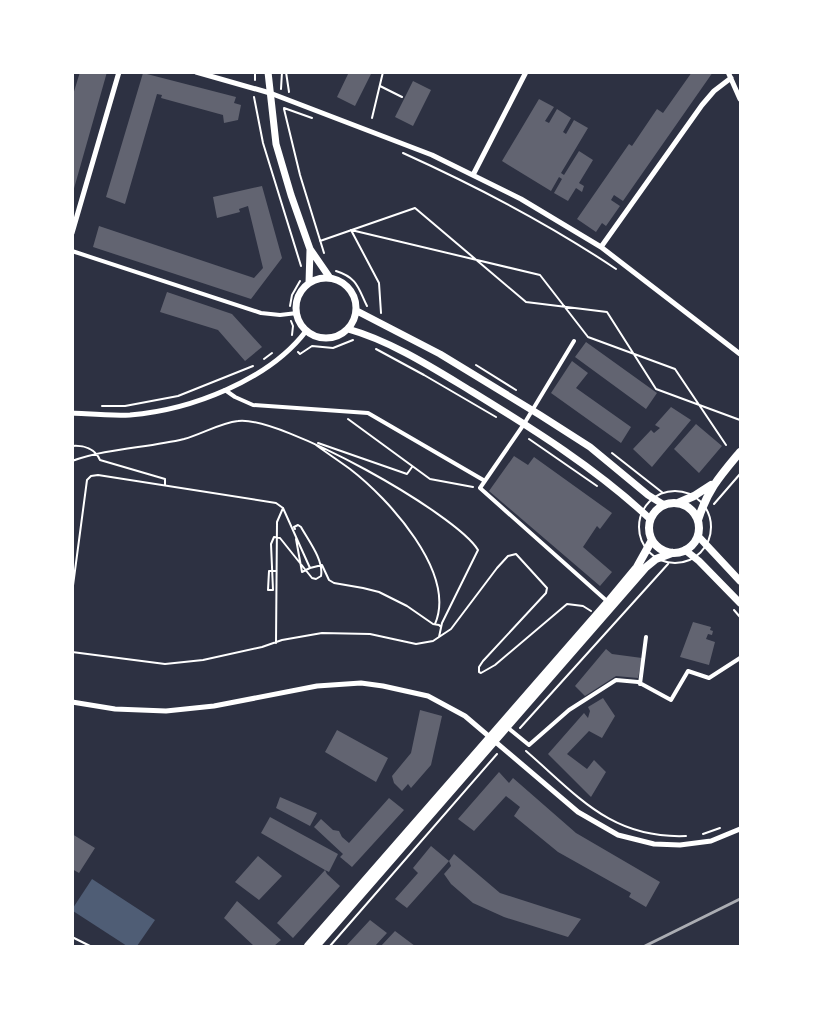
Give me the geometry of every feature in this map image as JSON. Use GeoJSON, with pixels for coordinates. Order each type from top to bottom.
{"type":"FeatureCollection","features":[{"type":"Feature","properties":{"kind":"main road"},"geometry":{"type":"LineString","coordinates":[[316,946],[476,762],[493,738],[506,727],[645,568],[658,558],[692,546],[698,536],[698,520],[703,505],[713,484],[740,452]]}},
{"type":"Feature","properties":{"kind":"main road"},"geometry":{"type":"LineString","coordinates":[[672,553],[660,549],[652,540],[649,527],[650,519],[655,511],[664,505],[677,503],[694,496],[713,484]]}},
{"type":"Feature","properties":{"kind":"main road"},"geometry":{"type":"LineString","coordinates":[[677,503],[690,509],[698,520]]}},
{"type":"Feature","properties":{"kind":"main road"},"geometry":{"type":"LineString","coordinates":[[308,946],[493,738],[638,567],[652,540]]}},
{"type":"Feature","properties":{"kind":"street"},"geometry":{"type":"LineString","coordinates":[[72,233],[119,72]]}},
{"type":"Feature","properties":{"kind":"street"},"geometry":{"type":"LineString","coordinates":[[196,72],[270,93],[432,155],[521,199],[600,247],[740,354]]}},
{"type":"Feature","properties":{"kind":"street"},"geometry":{"type":"LineString","coordinates":[[268,72],[276,144],[310,249],[330,278]]}},
{"type":"Feature","properties":{"kind":"street"},"geometry":{"type":"LineString","coordinates":[[473,175],[526,72]]}},
{"type":"Feature","properties":{"kind":"street"},"geometry":{"type":"LineString","coordinates":[[600,247],[702,104],[729,75],[740,99]]}},
{"type":"Feature","properties":{"kind":"street"},"geometry":{"type":"LineString","coordinates":[[309,284],[310,249]]}},
{"type":"Feature","properties":{"kind":"street"},"geometry":{"type":"LineString","coordinates":[[72,251],[261,313],[280,315],[293,313]]}},
{"type":"Feature","properties":{"kind":"street"},"geometry":{"type":"LineString","coordinates":[[330,278],[339,281],[347,286],[356,301],[354,320],[348,329],[332,338],[314,336],[306,331],[293,313],[303,289],[316,280],[330,278]]}},
{"type":"Feature","properties":{"kind":"street"},"geometry":{"type":"LineString","coordinates":[[356,310],[440,354],[533,410],[590,447],[664,505]]}},
{"type":"Feature","properties":{"kind":"street"},"geometry":{"type":"LineString","coordinates":[[348,329],[359,332],[432,368],[524,424],[631,501],[650,519]]}},
{"type":"Feature","properties":{"kind":"street"},"geometry":{"type":"LineString","coordinates":[[72,413],[130,415],[172,408],[225,390],[249,379],[277,362],[306,331]]}},
{"type":"Feature","properties":{"kind":"street"},"geometry":{"type":"LineString","coordinates":[[574,341],[519,432],[480,488],[608,602]]}},
{"type":"Feature","properties":{"kind":"street"},"geometry":{"type":"LineString","coordinates":[[225,390],[253,405],[368,413],[485,480]]}},
{"type":"Feature","properties":{"kind":"street"},"geometry":{"type":"LineString","coordinates":[[698,536],[740,581]]}},
{"type":"Feature","properties":{"kind":"street"},"geometry":{"type":"LineString","coordinates":[[685,550],[740,603]]}},
{"type":"Feature","properties":{"kind":"street"},"geometry":{"type":"LineString","coordinates":[[640,684],[646,637]]}},
{"type":"Feature","properties":{"kind":"street"},"geometry":{"type":"LineString","coordinates":[[506,727],[529,745],[569,710],[616,680],[640,684],[671,700],[688,672],[709,678],[740,658]]}},
{"type":"Feature","properties":{"kind":"street"},"geometry":{"type":"LineString","coordinates":[[72,702],[115,709],[166,711],[214,706],[317,686],[361,683],[383,686],[428,696],[465,716],[578,812],[618,835],[654,844],[680,845],[711,841],[740,829]]}},
{"type":"Feature","properties":{"kind":"path"},"geometry":{"type":"LineString","coordinates":[[256,72],[254,89],[263,143],[300,262],[301,271]]}},
{"type":"Feature","properties":{"kind":"path"},"geometry":{"type":"LineString","coordinates":[[282,72],[281,86],[284,108],[300,175],[326,259]]}},
{"type":"Feature","properties":{"kind":"path"},"geometry":{"type":"LineString","coordinates":[[372,118],[383,72]]}},
{"type":"Feature","properties":{"kind":"path"},"geometry":{"type":"LineString","coordinates":[[380,86],[402,97]]}},
{"type":"Feature","properties":{"kind":"path"},"geometry":{"type":"LineString","coordinates":[[284,108],[317,120]]}},
{"type":"Feature","properties":{"kind":"path"},"geometry":{"type":"LineString","coordinates":[[401,152],[474,186],[590,251],[622,273]]}},
{"type":"Feature","properties":{"kind":"path"},"geometry":{"type":"LineString","coordinates":[[320,241],[415,208],[526,302],[607,312],[656,389],[740,420]]}},
{"type":"Feature","properties":{"kind":"path"},"geometry":{"type":"LineString","coordinates":[[351,230],[540,275],[588,337],[675,369],[726,445]]}},
{"type":"Feature","properties":{"kind":"path"},"geometry":{"type":"LineString","coordinates":[[351,230],[379,282],[381,316]]}},
{"type":"Feature","properties":{"kind":"path"},"geometry":{"type":"LineString","coordinates":[[324,269],[335,270],[351,278],[360,288],[370,309]]}},
{"type":"Feature","properties":{"kind":"path"},"geometry":{"type":"LineString","coordinates":[[310,273],[301,278],[292,296],[293,331],[292,336],[287,341],[300,354],[312,346],[333,348],[354,340],[359,332]]}},
{"type":"Feature","properties":{"kind":"path"},"geometry":{"type":"LineString","coordinates":[[371,346],[424,374],[502,421]]}},
{"type":"Feature","properties":{"kind":"path"},"geometry":{"type":"LineString","coordinates":[[99,407],[125,406],[178,396],[257,364],[272,352]]}},
{"type":"Feature","properties":{"kind":"path"},"geometry":{"type":"LineString","coordinates":[[336,410],[430,479],[480,488]]}},
{"type":"Feature","properties":{"kind":"path"},"geometry":{"type":"LineString","coordinates":[[72,461],[97,454],[185,438],[239,420],[294,434],[313,442],[388,481],[460,530],[478,550],[441,627],[439,637]]}},
{"type":"Feature","properties":{"kind":"path"},"geometry":{"type":"LineString","coordinates":[[519,432],[601,489]]}},
{"type":"Feature","properties":{"kind":"path"},"geometry":{"type":"LineString","coordinates":[[313,442],[407,474],[412,467]]}},
{"type":"Feature","properties":{"kind":"path"},"geometry":{"type":"LineString","coordinates":[[313,442],[351,470],[386,502],[401,519],[433,569],[440,597],[439,615],[435,624]]}},
{"type":"Feature","properties":{"kind":"path"},"geometry":{"type":"LineString","coordinates":[[72,446],[88,448],[97,454],[100,460],[166,479],[165,486]]}},
{"type":"Feature","properties":{"kind":"path"},"geometry":{"type":"LineString","coordinates":[[714,504],[740,474]]}},
{"type":"Feature","properties":{"kind":"path"},"geometry":{"type":"LineString","coordinates":[[72,593],[87,480],[91,476],[98,475],[276,503],[283,508],[310,568]]}},
{"type":"Feature","properties":{"kind":"path"},"geometry":{"type":"LineString","coordinates":[[670,491],[679,491],[694,496],[708,511],[711,519],[710,537],[706,544],[699,554],[688,561],[672,563],[658,558],[648,550],[640,535],[639,526],[645,507],[654,499],[670,491]]}},
{"type":"Feature","properties":{"kind":"path"},"geometry":{"type":"LineString","coordinates":[[276,642],[277,522],[283,508]]}},
{"type":"Feature","properties":{"kind":"path"},"geometry":{"type":"LineString","coordinates":[[276,571],[269,571],[268,590],[273,590],[271,544],[274,537],[280,538],[296,558],[301,565],[306,571],[312,578],[316,579],[321,576],[322,572],[319,561],[298,525],[294,527],[300,563],[302,572],[310,568],[322,565],[329,580],[334,583],[378,592],[407,606],[441,627]]}},
{"type":"Feature","properties":{"kind":"path"},"geometry":{"type":"LineString","coordinates":[[72,652],[165,664],[202,660],[322,633],[370,634],[416,644],[433,641],[451,629],[508,556],[516,554],[547,588],[546,593],[483,660],[478,667],[479,672],[481,673],[495,666],[567,604],[583,606],[597,615]]}},
{"type":"Feature","properties":{"kind":"path"},"geometry":{"type":"LineString","coordinates":[[525,751],[596,812],[615,823],[652,834],[692,836]]}},
{"type":"Feature","properties":{"kind":"path"},"geometry":{"type":"LineString","coordinates":[[702,834],[727,825]]}},
{"type":"Feature","properties":{"kind":"path"},"geometry":{"type":"LineString","coordinates":[[72,937],[90,946]]}},
{"type":"Feature","properties":{"kind":"water"},"geometry":{"type":"Polygon","coordinates":[[[92,879],[155,920],[137,946],[127,946],[73,911],[73,908],[92,879]]]}},
{"type":"Feature","properties":{"kind":"building"},"geometry":{"type":"Polygon","coordinates":[[[80,72],[107,72],[73,192],[72,98],[80,72]]]}},
{"type":"Feature","properties":{"kind":"building"},"geometry":{"type":"Polygon","coordinates":[[[349,72],[372,72],[355,106],[337,97],[349,72]]]}},
{"type":"Feature","properties":{"kind":"building"},"geometry":{"type":"Polygon","coordinates":[[[692,72],[713,72],[623,201],[614,195],[611,200],[620,206],[606,226],[602,223],[596,232],[577,219],[629,144],[632,146],[657,109],[663,113],[692,72]]]}},
{"type":"Feature","properties":{"kind":"building"},"geometry":{"type":"Polygon","coordinates":[[[143,73],[236,97],[234,103],[241,105],[238,120],[224,123],[223,115],[161,98],[162,95],[157,94],[125,204],[106,197],[143,73]]]}},
{"type":"Feature","properties":{"kind":"building"},"geometry":{"type":"Polygon","coordinates":[[[413,81],[431,90],[413,126],[395,117],[413,81]]]}},
{"type":"Feature","properties":{"kind":"building"},"geometry":{"type":"Polygon","coordinates":[[[539,99],[554,107],[545,121],[549,123],[557,109],[571,118],[563,132],[566,134],[574,120],[588,128],[561,173],[564,175],[579,151],[593,160],[579,183],[584,186],[582,192],[576,188],[568,201],[554,193],[562,179],[559,177],[551,191],[502,161],[539,99]]]}},
{"type":"Feature","properties":{"kind":"building"},"geometry":{"type":"Polygon","coordinates":[[[262,186],[282,258],[251,299],[93,247],[99,226],[254,278],[263,268],[248,206],[239,209],[240,212],[217,218],[213,197],[262,186]]]}},
{"type":"Feature","properties":{"kind":"building"},"geometry":{"type":"Polygon","coordinates":[[[167,292],[232,314],[262,347],[245,361],[218,330],[160,312],[167,292]]]}},
{"type":"Feature","properties":{"kind":"building"},"geometry":{"type":"Polygon","coordinates":[[[586,342],[657,393],[646,409],[575,357],[586,342]]]}},
{"type":"Feature","properties":{"kind":"building"},"geometry":{"type":"Polygon","coordinates":[[[572,361],[588,373],[576,388],[631,427],[621,443],[551,393],[572,361]]]}},
{"type":"Feature","properties":{"kind":"building"},"geometry":{"type":"Polygon","coordinates":[[[671,407],[691,420],[652,467],[633,449],[651,430],[654,433],[660,428],[655,425],[671,407]]]}},
{"type":"Feature","properties":{"kind":"building"},"geometry":{"type":"Polygon","coordinates":[[[696,424],[722,446],[699,473],[674,449],[696,424]]]}},
{"type":"Feature","properties":{"kind":"building"},"geometry":{"type":"Polygon","coordinates":[[[514,456],[528,465],[534,457],[612,513],[600,529],[597,526],[583,547],[612,572],[600,586],[489,491],[514,456]]]}},
{"type":"Feature","properties":{"kind":"building"},"geometry":{"type":"Polygon","coordinates":[[[693,622],[711,627],[710,630],[713,631],[712,635],[708,634],[706,639],[715,642],[709,665],[680,657],[693,622]]]}},
{"type":"Feature","properties":{"kind":"building"},"geometry":{"type":"Polygon","coordinates":[[[606,649],[612,654],[642,658],[638,678],[616,676],[585,696],[575,686],[606,649]]]}},
{"type":"Feature","properties":{"kind":"building"},"geometry":{"type":"Polygon","coordinates":[[[603,698],[615,716],[602,738],[589,731],[567,754],[587,769],[594,760],[606,772],[591,797],[548,754],[584,713],[588,718],[590,711],[588,707],[603,698]]]}},
{"type":"Feature","properties":{"kind":"building"},"geometry":{"type":"Polygon","coordinates":[[[420,710],[442,716],[431,765],[411,788],[408,784],[402,791],[394,783],[392,776],[411,753],[420,710]]]}},
{"type":"Feature","properties":{"kind":"building"},"geometry":{"type":"Polygon","coordinates":[[[337,730],[388,758],[376,782],[325,752],[337,730]]]}},
{"type":"Feature","properties":{"kind":"building"},"geometry":{"type":"Polygon","coordinates":[[[499,772],[509,783],[513,778],[576,833],[660,882],[646,907],[629,897],[631,893],[558,852],[514,816],[520,807],[506,796],[474,831],[458,819],[499,772]]]}},
{"type":"Feature","properties":{"kind":"building"},"geometry":{"type":"Polygon","coordinates":[[[280,797],[317,813],[310,826],[276,808],[280,797]]]}},
{"type":"Feature","properties":{"kind":"building"},"geometry":{"type":"Polygon","coordinates":[[[389,798],[404,810],[352,867],[340,857],[343,854],[314,827],[321,819],[333,830],[339,831],[342,837],[349,843],[389,798]]]}},
{"type":"Feature","properties":{"kind":"building"},"geometry":{"type":"Polygon","coordinates":[[[270,817],[338,854],[329,872],[261,833],[270,817]]]}},
{"type":"Feature","properties":{"kind":"building"},"geometry":{"type":"Polygon","coordinates":[[[72,834],[95,848],[79,873],[72,869],[72,834]]]}},
{"type":"Feature","properties":{"kind":"building"},"geometry":{"type":"Polygon","coordinates":[[[431,846],[449,861],[407,908],[395,899],[418,873],[413,868],[431,846]]]}},
{"type":"Feature","properties":{"kind":"building"},"geometry":{"type":"Polygon","coordinates":[[[454,854],[500,893],[581,919],[568,937],[504,917],[473,903],[451,884],[444,874],[451,866],[449,861],[454,854]]]}},
{"type":"Feature","properties":{"kind":"building"},"geometry":{"type":"Polygon","coordinates":[[[258,856],[282,876],[259,900],[235,882],[258,856]]]}},
{"type":"Feature","properties":{"kind":"building"},"geometry":{"type":"Polygon","coordinates":[[[325,870],[340,886],[293,938],[277,923],[325,870]]]}},
{"type":"Feature","properties":{"kind":"building"},"geometry":{"type":"Polygon","coordinates":[[[237,901],[281,940],[274,946],[254,946],[224,918],[237,901]]]}},
{"type":"Feature","properties":{"kind":"building"},"geometry":{"type":"Polygon","coordinates":[[[370,920],[387,933],[375,946],[346,946],[370,920]]]}},
{"type":"Feature","properties":{"kind":"building"},"geometry":{"type":"Polygon","coordinates":[[[395,931],[415,946],[381,946],[395,931]]]}},
{"type":"Feature","properties":{"kind":"railway"},"geometry":{"type":"LineString","coordinates":[[645,946],[740,899]]}}]}
